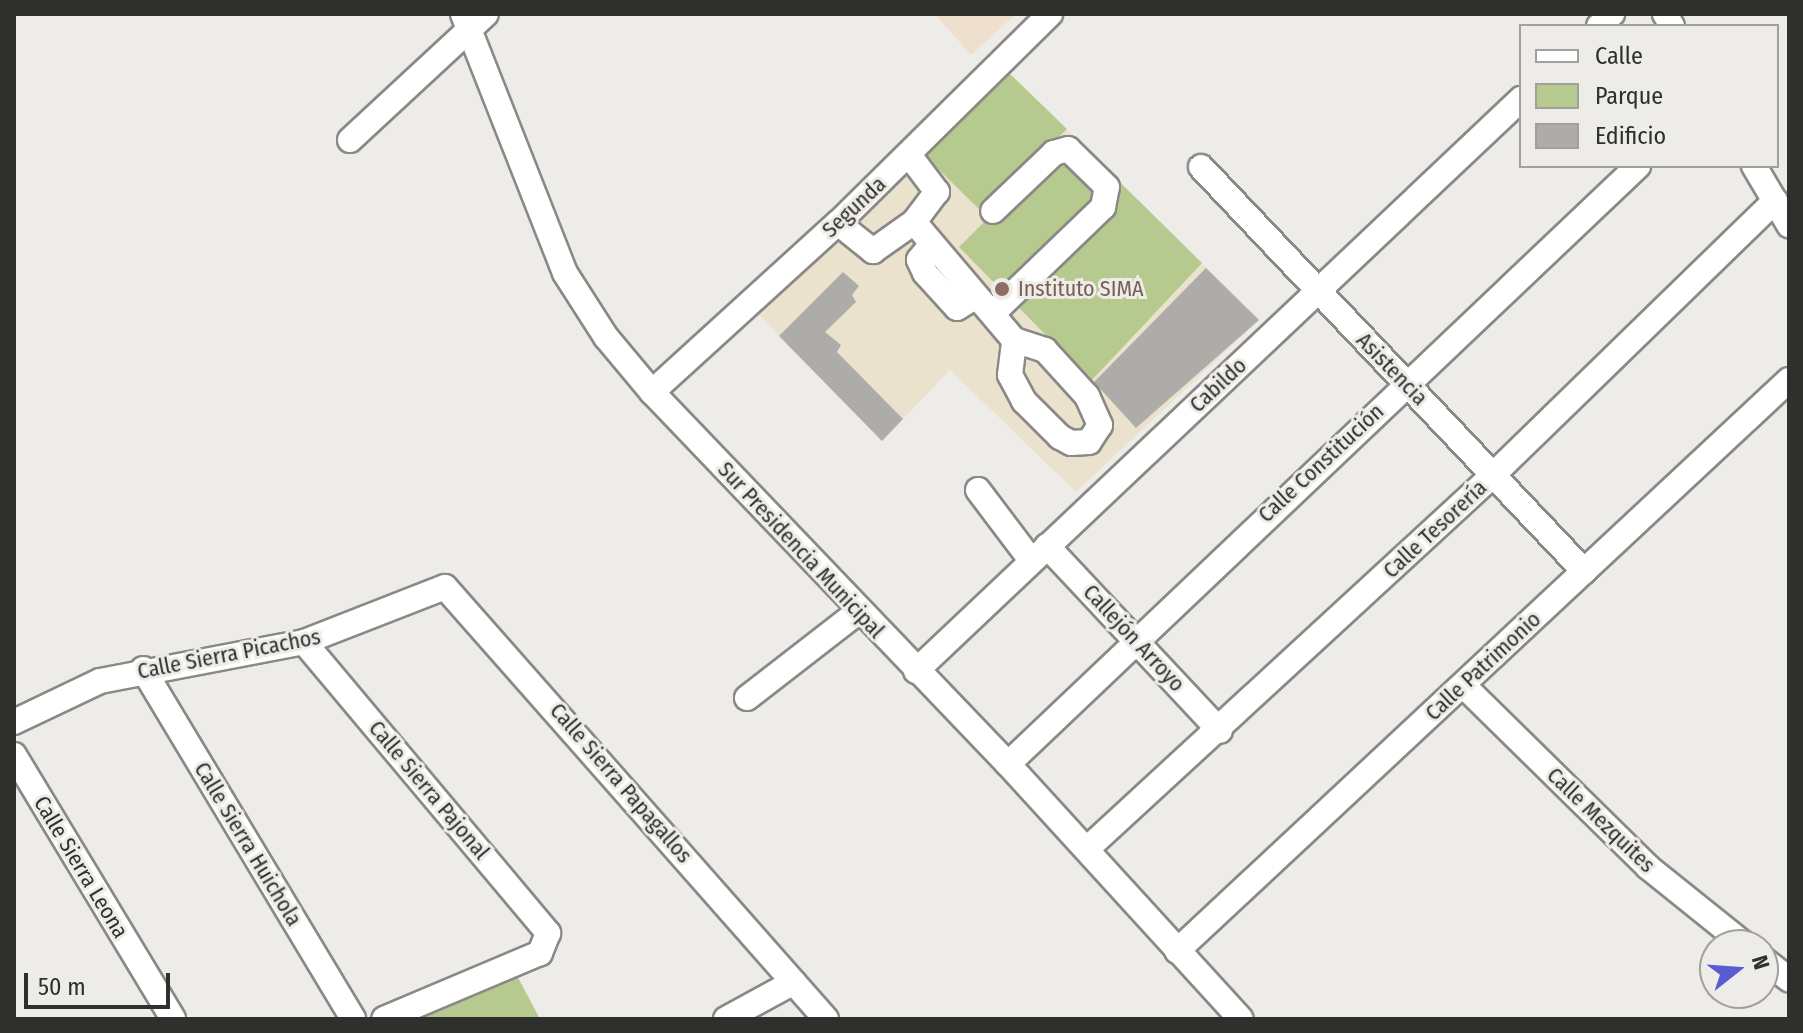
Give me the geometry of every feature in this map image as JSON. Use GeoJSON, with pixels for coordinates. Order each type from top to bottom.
{"type":"FeatureCollection","features":[{"type":"Feature","properties":{"kind":"street","name":"Segunda"},"geometry":{"type":"LineString","coordinates":[[652,392],[838,223],[1050,14]]}},
{"type":"Feature","properties":{"kind":"street"},"geometry":{"type":"LineString","coordinates":[[350,140],[473,19]]}},
{"type":"Feature","properties":{"kind":"street","name":"Sur Presidencia Municipal"},"geometry":{"type":"LineString","coordinates":[[473,19],[565,273],[606,337],[652,392],[1008,764],[1241,1019]]}},
{"type":"Feature","properties":{"kind":"street","name":"Cabildo"},"geometry":{"type":"LineString","coordinates":[[916,671],[1519,101]]}},
{"type":"Feature","properties":{"kind":"street"},"geometry":{"type":"LineString","coordinates":[[914,222],[931,245],[920,256],[921,268],[954,306],[961,308],[984,304],[1103,207],[1107,187],[1068,149],[1054,153],[993,211]]}},
{"type":"Feature","properties":{"kind":"street"},"geometry":{"type":"LineString","coordinates":[[838,223],[873,251],[914,222],[937,192],[909,155]]}},
{"type":"Feature","properties":{"kind":"street","name":"Asistencia"},"geometry":{"type":"LineString","coordinates":[[1201,167],[1584,571]]}},
{"type":"Feature","properties":{"kind":"street","name":"Calle Constitución"},"geometry":{"type":"LineString","coordinates":[[1008,764],[1135,638],[1636,168]]}},
{"type":"Feature","properties":{"kind":"street"},"geometry":{"type":"LineString","coordinates":[[1755,168],[1789,225]]}},
{"type":"Feature","properties":{"kind":"street","name":"Calle Tesorería"},"geometry":{"type":"LineString","coordinates":[[1087,849],[1220,731],[1492,476],[1775,201]]}},
{"type":"Feature","properties":{"kind":"street"},"geometry":{"type":"LineString","coordinates":[[984,304],[1014,340]]}},
{"type":"Feature","properties":{"kind":"street","name":"Calle Patrimonio"},"geometry":{"type":"LineString","coordinates":[[1177,951],[1789,380]]}},
{"type":"Feature","properties":{"kind":"street","name":"Callejón Arroyo"},"geometry":{"type":"LineString","coordinates":[[978,490],[1039,553],[1135,638],[1220,731]]}},
{"type":"Feature","properties":{"kind":"street","name":"Calle Sierra Picachos"},"geometry":{"type":"LineString","coordinates":[[14,722],[100,681],[143,669],[304,642],[445,587]]}},
{"type":"Feature","properties":{"kind":"street","name":"Calle Sierra Papagallos"},"geometry":{"type":"LineString","coordinates":[[445,587],[465,604],[826,1019]]}},
{"type":"Feature","properties":{"kind":"street"},"geometry":{"type":"LineString","coordinates":[[747,698],[859,611]]}},
{"type":"Feature","properties":{"kind":"street","name":"Calle Sierra Pajonal"},"geometry":{"type":"LineString","coordinates":[[304,642],[544,925],[549,940],[540,953],[384,1019]]}},
{"type":"Feature","properties":{"kind":"street","name":"Calle Sierra Huichola"},"geometry":{"type":"LineString","coordinates":[[143,669],[353,1019]]}},
{"type":"Feature","properties":{"kind":"street","name":"Calle Mezquites"},"geometry":{"type":"LineString","coordinates":[[1464,686],[1648,867],[1725,929]]}},
{"type":"Feature","properties":{"kind":"street","name":"Calle Sierra Leona"},"geometry":{"type":"LineString","coordinates":[[14,755],[173,1019]]}},
{"type":"Feature","properties":{"kind":"street"},"geometry":{"type":"LineString","coordinates":[[726,1019],[794,982]]}},
{"type":"Feature","properties":{"kind":"shaded area"},"geometry":{"type":"Polygon","coordinates":[[[935,14],[1016,14],[971,55],[935,14]]]}},
{"type":"Feature","properties":{"kind":"shaded area","name":"Instituto SIMA"},"geometry":{"type":"Polygon","coordinates":[[[1009,73],[1259,320],[1076,492],[950,370],[882,441],[754,310],[1009,73]]]}},
{"type":"Feature","properties":{"kind":"green space"},"geometry":{"type":"Polygon","coordinates":[[[1009,73],[1067,129],[981,211],[922,153],[1009,73]]]}},
{"type":"Feature","properties":{"kind":"green space"},"geometry":{"type":"Polygon","coordinates":[[[1072,135],[1202,263],[1091,381],[959,247],[1072,135]]]}},
{"type":"Feature","properties":{"kind":"green space"},"geometry":{"type":"Polygon","coordinates":[[[514,970],[540,1019],[408,1019],[514,970]]]}},
{"type":"Feature","properties":{"kind":"building"},"geometry":{"type":"Polygon","coordinates":[[[1206,268],[1259,320],[1136,428],[1094,382],[1206,268]]]}},
{"type":"Feature","properties":{"kind":"building"},"geometry":{"type":"Polygon","coordinates":[[[843,272],[859,286],[852,295],[856,302],[825,332],[841,345],[837,352],[903,419],[882,441],[779,336],[843,272]]]}},
{"type":"Feature","properties":{"kind":"place","name":"Instituto SIMA"},"geometry":{"type":"Point","coordinates":[1002,289]}}]}
